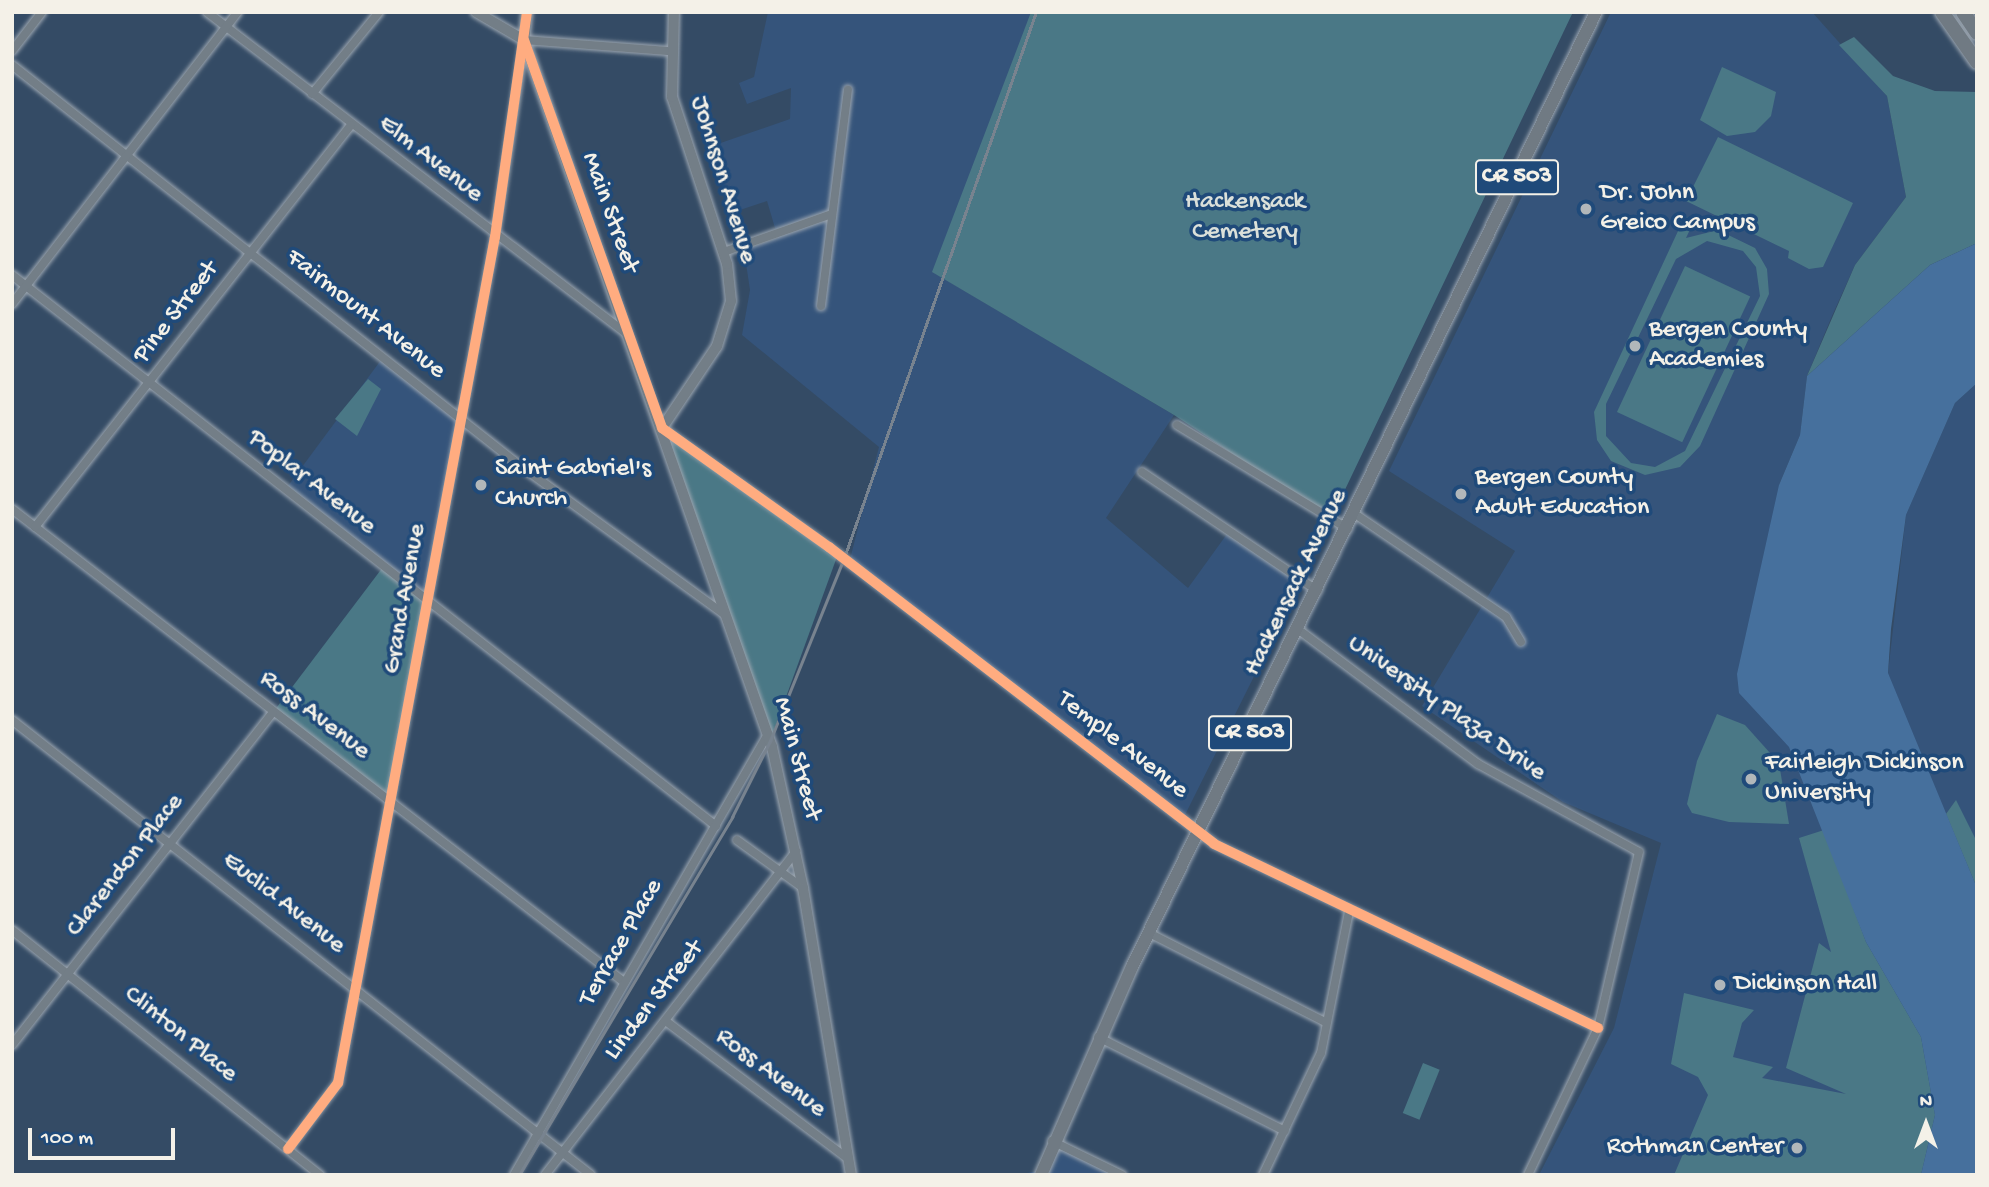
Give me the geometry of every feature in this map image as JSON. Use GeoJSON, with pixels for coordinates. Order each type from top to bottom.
{"type":"FeatureCollection","features":[{"type":"Feature","properties":{"kind":"highway"},"geometry":{"type":"LineString","coordinates":[[1942,12],[1977,62]]}},
{"type":"Feature","properties":{"kind":"highway"},"geometry":{"type":"LineString","coordinates":[[1963,12],[1977,33]]}},
{"type":"Feature","properties":{"kind":"main road"},"geometry":{"type":"LineString","coordinates":[[476,12],[524,40]]}},
{"type":"Feature","properties":{"kind":"main road","name":"Main Street"},"geometry":{"type":"LineString","coordinates":[[527,12],[524,40],[730,618],[768,734],[803,888],[851,1175]]}},
{"type":"Feature","properties":{"kind":"main road","name":"Johnson Avenue"},"geometry":{"type":"LineString","coordinates":[[662,428],[723,332],[731,301],[724,252],[677,118],[668,51],[674,12]]}},
{"type":"Feature","properties":{"kind":"main road","name":"Hackensack Avenue"},"geometry":{"type":"LineString","coordinates":[[1041,1175],[1052,1141],[1098,1037],[1200,835],[1596,12]]}},
{"type":"Feature","properties":{"kind":"street"},"geometry":{"type":"LineString","coordinates":[[12,51],[42,12]]}},
{"type":"Feature","properties":{"kind":"street","name":"Elm Avenue"},"geometry":{"type":"LineString","coordinates":[[207,12],[495,237],[630,336]]}},
{"type":"Feature","properties":{"kind":"street"},"geometry":{"type":"LineString","coordinates":[[12,304],[238,12]]}},
{"type":"Feature","properties":{"kind":"street"},"geometry":{"type":"LineString","coordinates":[[312,94],[379,12]]}},
{"type":"Feature","properties":{"kind":"street"},"geometry":{"type":"LineString","coordinates":[[524,40],[668,51]]}},
{"type":"Feature","properties":{"kind":"street","name":"Grand Avenue"},"geometry":{"type":"LineString","coordinates":[[288,1149],[338,1083],[495,237],[524,40]]}},
{"type":"Feature","properties":{"kind":"street","name":"Fairmount Avenue"},"geometry":{"type":"LineString","coordinates":[[12,65],[462,417],[730,618]]}},
{"type":"Feature","properties":{"kind":"street"},"geometry":{"type":"LineString","coordinates":[[821,306],[848,90]]}},
{"type":"Feature","properties":{"kind":"street","name":"Pine Street"},"geometry":{"type":"LineString","coordinates":[[35,527],[351,125]]}},
{"type":"Feature","properties":{"kind":"street"},"geometry":{"type":"LineString","coordinates":[[724,252],[832,214]]}},
{"type":"Feature","properties":{"kind":"street","name":"Poplar Avenue"},"geometry":{"type":"LineString","coordinates":[[12,275],[716,826]]}},
{"type":"Feature","properties":{"kind":"street"},"geometry":{"type":"LineString","coordinates":[[1177,425],[1348,529]]}},
{"type":"Feature","properties":{"kind":"street","name":"Temple Avenue"},"geometry":{"type":"LineString","coordinates":[[662,428],[829,547],[1200,835],[1349,911],[1598,1028]]}},
{"type":"Feature","properties":{"kind":"street"},"geometry":{"type":"LineString","coordinates":[[1142,472],[1318,591]]}},
{"type":"Feature","properties":{"kind":"street","name":"Ross Avenue"},"geometry":{"type":"LineString","coordinates":[[12,509],[624,982]]}},
{"type":"Feature","properties":{"kind":"street"},"geometry":{"type":"LineString","coordinates":[[1355,514],[1506,617],[1521,642]]}},
{"type":"Feature","properties":{"kind":"street","name":"University Plaza Drive"},"geometry":{"type":"LineString","coordinates":[[1299,630],[1478,764],[1639,852],[1598,1028],[1528,1175]]}},
{"type":"Feature","properties":{"kind":"street","name":"Clarendon Place"},"geometry":{"type":"LineString","coordinates":[[12,1045],[273,712]]}},
{"type":"Feature","properties":{"kind":"street","name":"Euclid Avenue"},"geometry":{"type":"LineString","coordinates":[[12,720],[171,842],[591,1175]]}},
{"type":"Feature","properties":{"kind":"street","name":"Terrace Place"},"geometry":{"type":"LineString","coordinates":[[514,1175],[536,1132],[768,734]]}},
{"type":"Feature","properties":{"kind":"street"},"geometry":{"type":"LineString","coordinates":[[737,840],[803,888]]}},
{"type":"Feature","properties":{"kind":"street","name":"Linden Street"},"geometry":{"type":"LineString","coordinates":[[545,1175],[667,1022],[796,851]]}},
{"type":"Feature","properties":{"kind":"street"},"geometry":{"type":"LineString","coordinates":[[1263,1175],[1321,1054],[1349,911]]}},
{"type":"Feature","properties":{"kind":"street","name":"Clinton Place"},"geometry":{"type":"LineString","coordinates":[[12,930],[320,1175]]}},
{"type":"Feature","properties":{"kind":"street"},"geometry":{"type":"LineString","coordinates":[[1149,933],[1327,1023]]}},
{"type":"Feature","properties":{"kind":"street","name":"Ross Avenue"},"geometry":{"type":"LineString","coordinates":[[667,1022],[848,1160]]}},
{"type":"Feature","properties":{"kind":"street"},"geometry":{"type":"LineString","coordinates":[[1098,1037],[1285,1131]]}},
{"type":"Feature","properties":{"kind":"street"},"geometry":{"type":"LineString","coordinates":[[1052,1141],[1122,1175]]}},
{"type":"Feature","properties":{"kind":"shaded area"},"geometry":{"type":"Polygon","coordinates":[[[768,12],[1033,12],[933,272],[1174,415],[1106,518],[1188,588],[1227,534],[1300,584],[1184,817],[849,563],[879,447],[742,335],[750,290],[744,250],[778,238],[767,201],[731,213],[709,147],[790,119],[791,88],[747,104],[739,83],[754,77],[768,12]]]}},
{"type":"Feature","properties":{"kind":"shaded area"},"geometry":{"type":"Polygon","coordinates":[[[1611,12],[1812,12],[1887,96],[1906,197],[1855,265],[1832,316],[1807,376],[1800,435],[1779,485],[1888,673],[1906,515],[1955,403],[1977,383],[1977,1175],[1539,1175],[1614,1028],[1661,843],[1563,802],[1422,706],[1515,551],[1389,471],[1611,12]]]}},
{"type":"Feature","properties":{"kind":"shaded area"},"geometry":{"type":"Polygon","coordinates":[[[1977,243],[1977,383],[1955,403],[1906,515],[1888,673],[1977,888],[1977,1175],[1921,1175],[1935,1115],[1921,1037],[1866,942],[1789,747],[1739,693],[1737,674],[1779,485],[1800,435],[1807,376],[1930,265],[1977,243]]]}},
{"type":"Feature","properties":{"kind":"shaded area"},"geometry":{"type":"Polygon","coordinates":[[[384,356],[462,417],[429,602],[285,490],[384,356]]]}},
{"type":"Feature","properties":{"kind":"shaded area"},"geometry":{"type":"Polygon","coordinates":[[[1052,1141],[1122,1175],[1016,1175],[1043,1170],[1052,1141]]]}},
{"type":"Feature","properties":{"kind":"green space","name":"Hackensack Cemetery"},"geometry":{"type":"Polygon","coordinates":[[[1031,12],[1573,12],[1331,519],[1174,415],[932,272],[1031,12]]]}},
{"type":"Feature","properties":{"kind":"green space"},"geometry":{"type":"Polygon","coordinates":[[[1854,37],[1893,76],[1935,91],[1977,92],[1977,243],[1930,265],[1807,376],[1855,265],[1906,197],[1887,96],[1839,45],[1854,37]]]}},
{"type":"Feature","properties":{"kind":"green space"},"geometry":{"type":"Polygon","coordinates":[[[1722,67],[1776,92],[1771,116],[1755,132],[1727,136],[1700,120],[1722,67]]]}},
{"type":"Feature","properties":{"kind":"green space"},"geometry":{"type":"Polygon","coordinates":[[[1718,137],[1853,203],[1823,267],[1809,269],[1788,258],[1789,251],[1686,201],[1718,137]]]}},
{"type":"Feature","properties":{"kind":"green space"},"geometry":{"type":"Polygon","coordinates":[[[1685,216],[1694,221],[1686,238],[1718,230],[1755,248],[1767,269],[1769,294],[1700,446],[1680,467],[1645,475],[1611,461],[1597,440],[1594,412],[1685,216]],[[1707,241],[1676,259],[1606,404],[1606,436],[1631,463],[1655,467],[1685,451],[1760,296],[1756,267],[1743,251],[1707,241]]]}},
{"type":"Feature","properties":{"kind":"green space"},"geometry":{"type":"Polygon","coordinates":[[[1685,266],[1750,296],[1682,442],[1617,412],[1685,266]]]}},
{"type":"Feature","properties":{"kind":"green space"},"geometry":{"type":"Polygon","coordinates":[[[368,379],[381,389],[357,436],[335,419],[368,379]]]}},
{"type":"Feature","properties":{"kind":"green space"},"geometry":{"type":"Polygon","coordinates":[[[662,428],[838,554],[770,741],[662,428]]]}},
{"type":"Feature","properties":{"kind":"green space"},"geometry":{"type":"Polygon","coordinates":[[[383,567],[429,602],[391,801],[271,715],[383,567]]]}},
{"type":"Feature","properties":{"kind":"green space"},"geometry":{"type":"Polygon","coordinates":[[[1717,714],[1745,725],[1779,763],[1789,824],[1729,822],[1692,813],[1687,804],[1697,761],[1717,714]]]}},
{"type":"Feature","properties":{"kind":"green space"},"geometry":{"type":"Polygon","coordinates":[[[1956,800],[1977,842],[1977,888],[1946,814],[1956,800]]]}},
{"type":"Feature","properties":{"kind":"green space"},"geometry":{"type":"Polygon","coordinates":[[[1824,830],[1866,942],[1921,1037],[1935,1115],[1921,1175],[1674,1175],[1708,1095],[1698,1077],[1671,1064],[1684,993],[1754,1010],[1742,1023],[1733,1057],[1773,1067],[1762,1078],[1846,1094],[1786,1068],[1819,943],[1831,952],[1799,838],[1824,830]]]}},
{"type":"Feature","properties":{"kind":"green space"},"geometry":{"type":"Polygon","coordinates":[[[1423,1063],[1440,1070],[1419,1120],[1403,1113],[1423,1063]]]}},
{"type":"Feature","properties":{"kind":"railway"},"geometry":{"type":"LineString","coordinates":[[519,1175],[732,817],[770,741],[844,558],[1036,12]]}},
{"type":"Feature","properties":{"kind":"cycle path"},"geometry":{"type":"LineString","coordinates":[[288,1149],[338,1083],[495,237],[527,12]]}},
{"type":"Feature","properties":{"kind":"cycle path"},"geometry":{"type":"LineString","coordinates":[[524,40],[662,428],[829,547],[1214,844],[1598,1028]]}},
{"type":"Feature","properties":{"kind":"place","name":"Dr. John Greico Campus"},"geometry":{"type":"Point","coordinates":[1586,209]}},
{"type":"Feature","properties":{"kind":"place","name":"Bergen County Academies"},"geometry":{"type":"Point","coordinates":[1635,346]}},
{"type":"Feature","properties":{"kind":"place","name":"Saint Gabriel's Church"},"geometry":{"type":"Point","coordinates":[481,485]}},
{"type":"Feature","properties":{"kind":"place","name":"Bergen County Adult Education"},"geometry":{"type":"Point","coordinates":[1461,494]}},
{"type":"Feature","properties":{"kind":"place","name":"Fairleigh Dickinson University"},"geometry":{"type":"Point","coordinates":[1751,779]}},
{"type":"Feature","properties":{"kind":"place","name":"Dickinson Hall"},"geometry":{"type":"Point","coordinates":[1720,985]}},
{"type":"Feature","properties":{"kind":"place","name":"Rothman Center"},"geometry":{"type":"Point","coordinates":[1797,1148]}}]}
